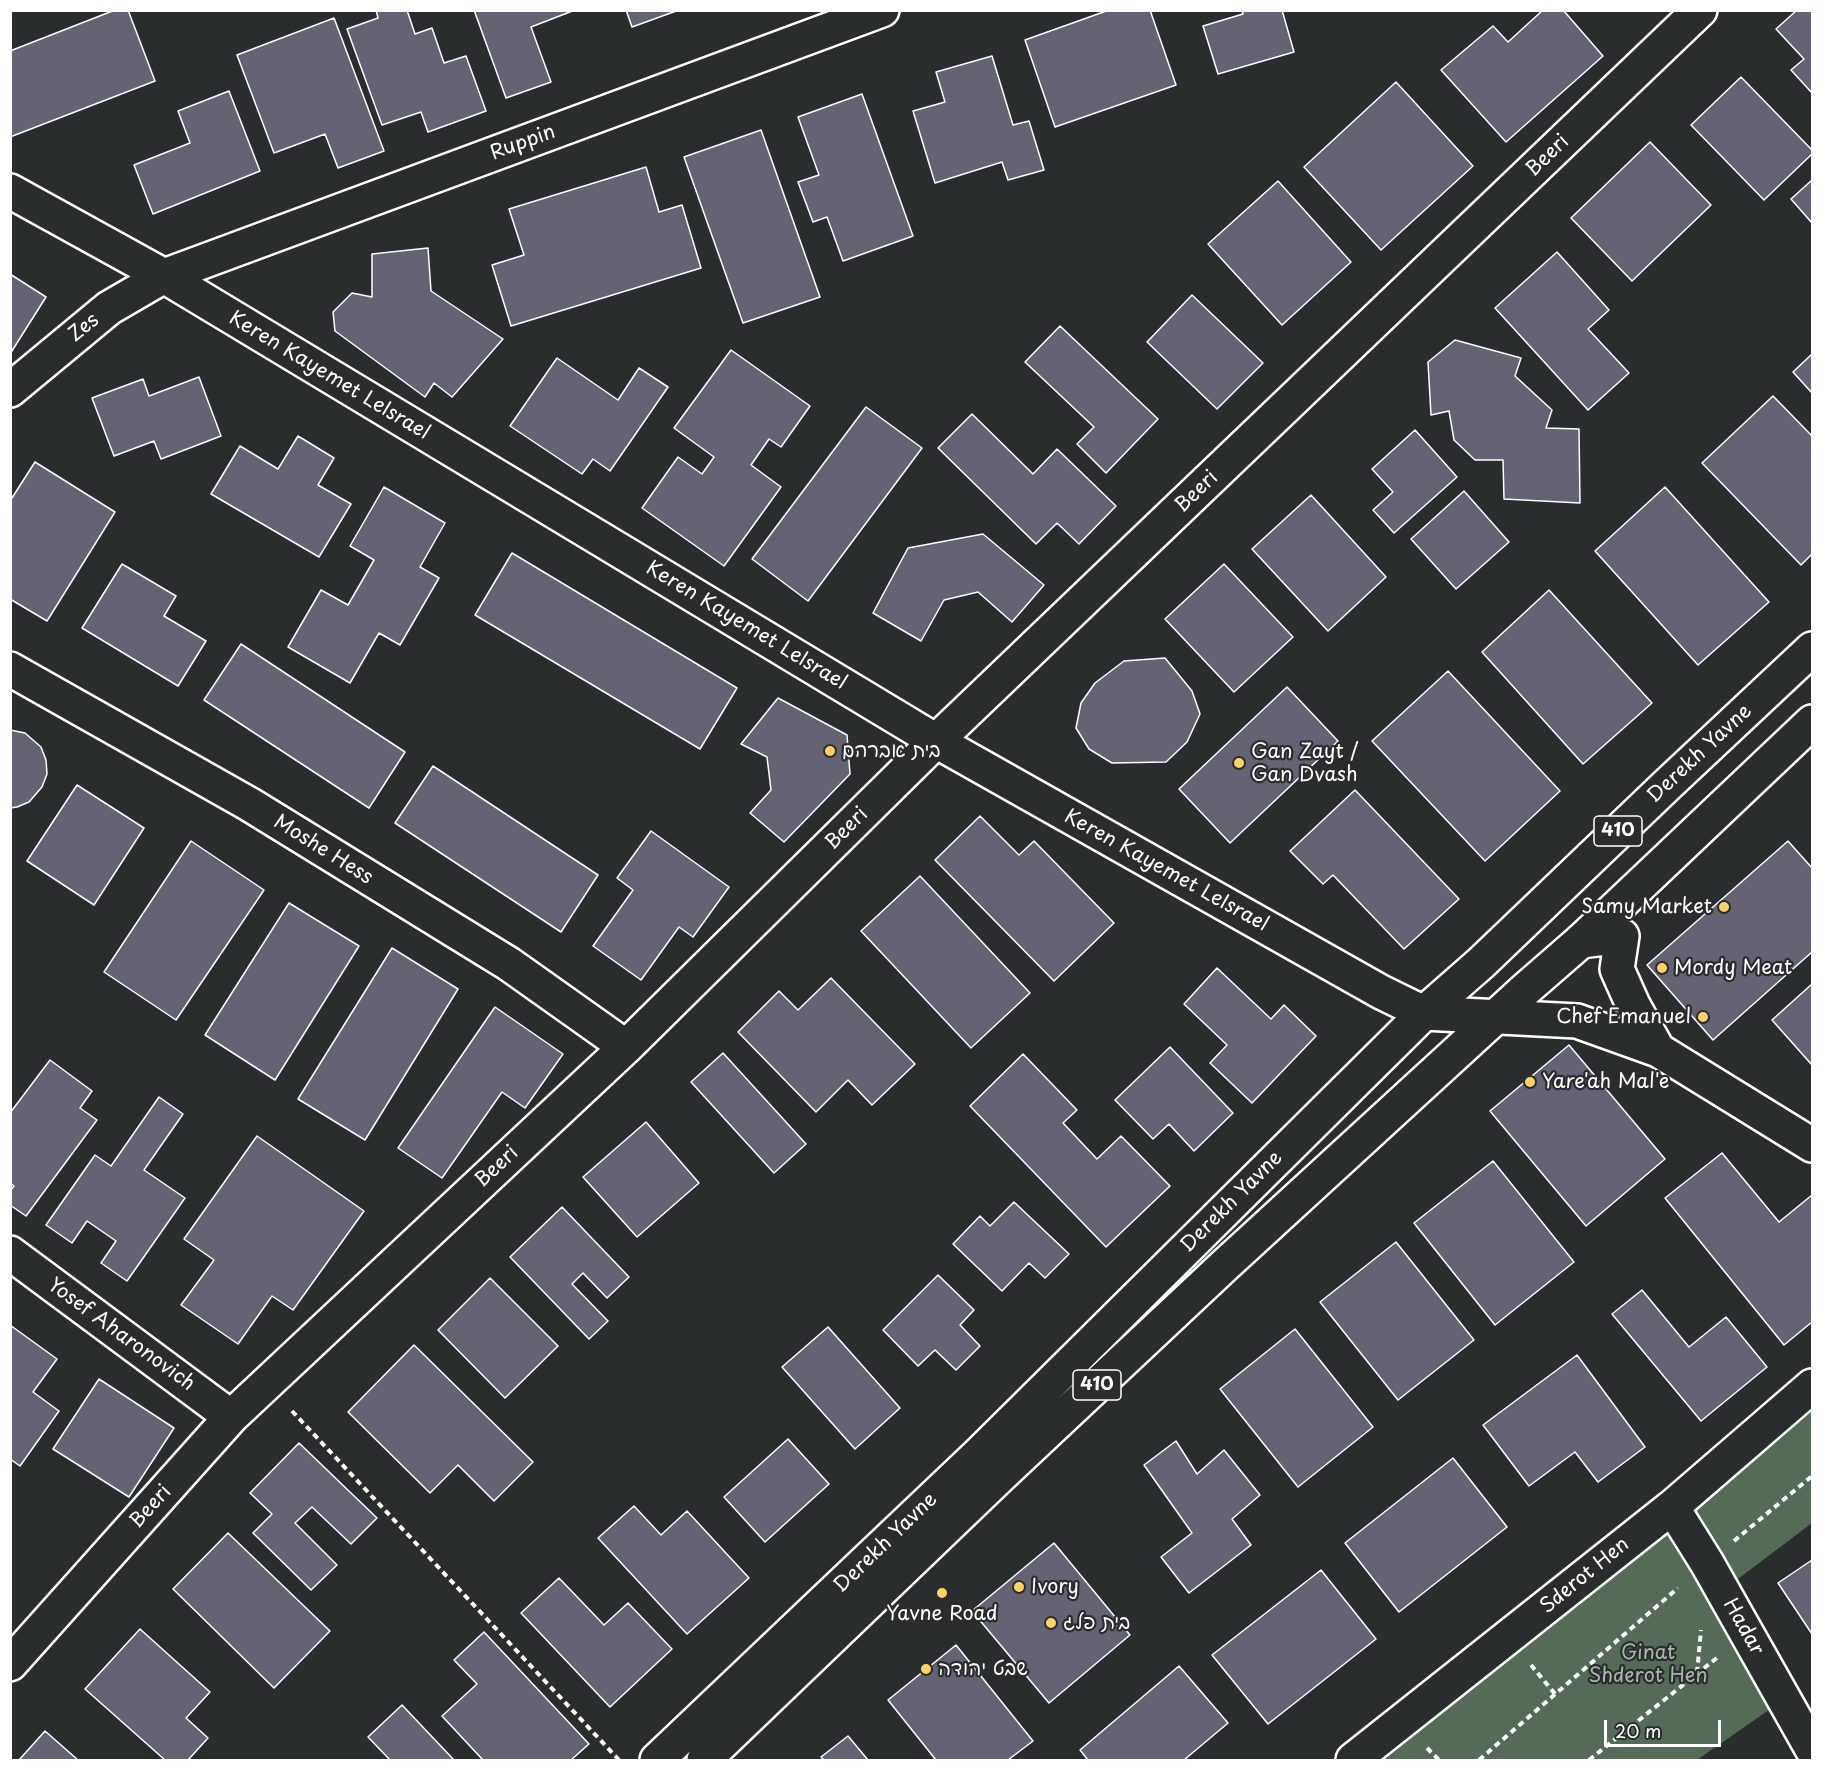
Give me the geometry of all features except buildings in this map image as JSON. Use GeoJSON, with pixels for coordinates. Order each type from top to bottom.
{"type":"FeatureCollection","features":[{"type":"Feature","properties":{"kind":"street","name":"Ruppin"},"geometry":{"type":"LineString","coordinates":[[164,276],[882,10]]}},
{"type":"Feature","properties":{"kind":"street","name":"Beeri"},"geometry":{"type":"LineString","coordinates":[[10,1664],[231,1417],[626,1047],[936,741],[1700,10]]}},
{"type":"Feature","properties":{"kind":"street","name":"Keren Kayemet LeIsrael"},"geometry":{"type":"LineString","coordinates":[[10,191],[164,276],[936,741],[1371,987],[1424,1013],[1577,1021],[1658,1050],[1812,1145]]}},
{"type":"Feature","properties":{"kind":"street","name":"Zes"},"geometry":{"type":"LineString","coordinates":[[10,390],[109,308],[164,276]]}},
{"type":"Feature","properties":{"kind":"street","name":"Derekh Yavne"},"geometry":{"type":"LineString","coordinates":[[657,1761],[979,1454],[1424,1013],[1481,963],[1812,649]]}},
{"type":"Feature","properties":{"kind":"street","name":"Moshe Hess"},"geometry":{"type":"LineString","coordinates":[[10,669],[249,804],[509,964],[626,1047]]}},
{"type":"Feature","properties":{"kind":"street","name":"Derekh Yavne"},"geometry":{"type":"LineString","coordinates":[[704,1761],[1000,1476],[1207,1281],[1581,941],[1812,722]]}},
{"type":"Feature","properties":{"kind":"street"},"geometry":{"type":"LineString","coordinates":[[1581,941],[1622,936],[1617,969],[1633,1005],[1658,1050]]}},
{"type":"Feature","properties":{"kind":"street","name":"Yosef Aharonovich"},"geometry":{"type":"LineString","coordinates":[[10,1253],[231,1417]]}},
{"type":"Feature","properties":{"kind":"street","name":"Sderot Hen"},"geometry":{"type":"LineString","coordinates":[[1353,1761],[1672,1507],[1812,1386]]}},
{"type":"Feature","properties":{"kind":"street","name":"Hadar"},"geometry":{"type":"LineString","coordinates":[[1672,1507],[1707,1563],[1812,1749]]}},
{"type":"Feature","properties":{"kind":"path"},"geometry":{"type":"LineString","coordinates":[[267,1383],[620,1761]]}},
{"type":"Feature","properties":{"kind":"path"},"geometry":{"type":"LineString","coordinates":[[1479,1761],[1707,1563],[1812,1476]]}},
{"type":"Feature","properties":{"kind":"path"},"geometry":{"type":"LineString","coordinates":[[1589,1761],[1747,1634]]}},
{"type":"Feature","properties":{"kind":"green space"},"geometry":{"type":"Polygon","coordinates":[[[1812,1399],[1812,1523],[1726,1588],[1682,1516],[1812,1399]]]}},
{"type":"Feature","properties":{"kind":"green space","name":"Ginat Shderot Hen"},"geometry":{"type":"Polygon","coordinates":[[[1674,1522],[1776,1705],[1697,1760],[1368,1760],[1674,1522]]]}},
{"type":"Feature","properties":{"kind":"place","name":"בית אברהם"},"geometry":{"type":"Point","coordinates":[830,751]}},
{"type":"Feature","properties":{"kind":"place","name":"Gan Zayt / Gan Dvash"},"geometry":{"type":"Point","coordinates":[1239,763]}},
{"type":"Feature","properties":{"kind":"place","name":"Samy Market"},"geometry":{"type":"Point","coordinates":[1724,907]}},
{"type":"Feature","properties":{"kind":"place","name":"Mordy Meat"},"geometry":{"type":"Point","coordinates":[1662,968]}},
{"type":"Feature","properties":{"kind":"place","name":"Chef Emanuel"},"geometry":{"type":"Point","coordinates":[1703,1017]}},
{"type":"Feature","properties":{"kind":"place","name":"Yare'ah Mal'e"},"geometry":{"type":"Point","coordinates":[1530,1082]}},
{"type":"Feature","properties":{"kind":"place","name":"Ivory"},"geometry":{"type":"Point","coordinates":[1019,1587]}},
{"type":"Feature","properties":{"kind":"place","name":"Yavne Road"},"geometry":{"type":"Point","coordinates":[942,1593]}},
{"type":"Feature","properties":{"kind":"place","name":"בית פלג"},"geometry":{"type":"Point","coordinates":[1051,1623]}},
{"type":"Feature","properties":{"kind":"place","name":"שבט יהודה"},"geometry":{"type":"Point","coordinates":[926,1669]}}]}
